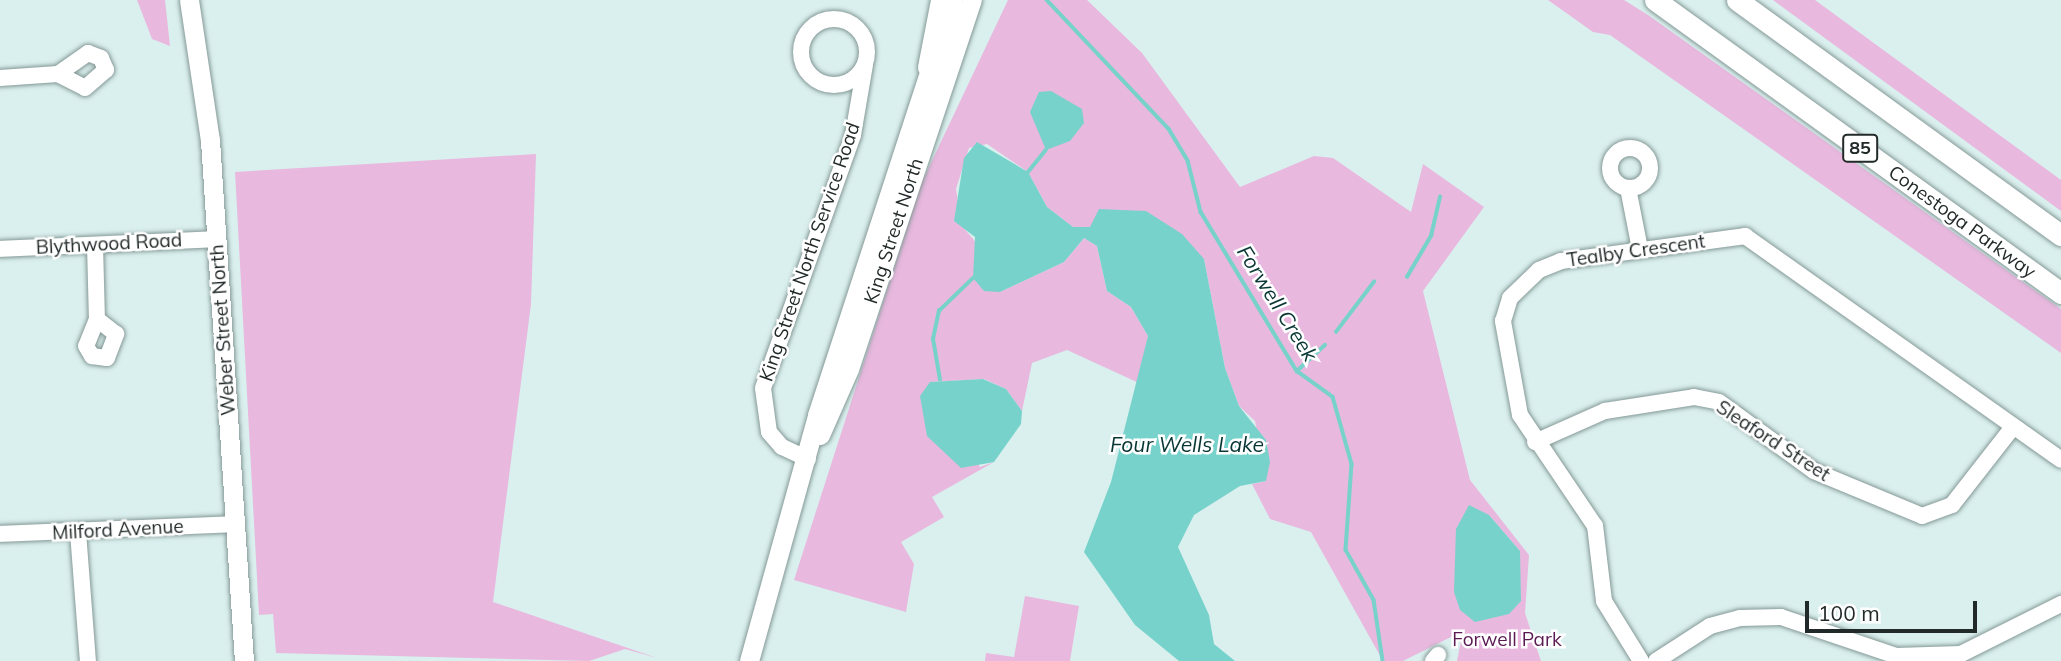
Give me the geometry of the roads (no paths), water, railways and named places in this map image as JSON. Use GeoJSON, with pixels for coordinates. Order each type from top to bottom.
{"type":"FeatureCollection","features":[{"type":"Feature","properties":{"kind":"highway"},"geometry":{"type":"LineString","coordinates":[[928,67],[941,0]]}},
{"type":"Feature","properties":{"kind":"highway","name":"85"},"geometry":{"type":"LineString","coordinates":[[1737,0],[2061,235]]}},
{"type":"Feature","properties":{"kind":"highway","name":"Conestoga Parkway"},"geometry":{"type":"LineString","coordinates":[[1656,1],[2061,293]]}},
{"type":"Feature","properties":{"kind":"main road","name":"Weber Street North"},"geometry":{"type":"LineString","coordinates":[[189,0],[217,239],[244,661]]}},
{"type":"Feature","properties":{"kind":"main road","name":"King Street North"},"geometry":{"type":"LineString","coordinates":[[749,661],[928,67],[953,0]]}},
{"type":"Feature","properties":{"kind":"main road","name":"King Street North"},"geometry":{"type":"LineString","coordinates":[[808,458],[849,369],[972,0]]}},
{"type":"Feature","properties":{"kind":"street","name":"King Street North Service Road"},"geometry":{"type":"LineString","coordinates":[[808,458],[769,432],[763,388],[853,135],[865,65],[865,37],[846,20],[815,24],[802,43],[808,74],[829,85],[849,82],[865,65]]}},
{"type":"Feature","properties":{"kind":"street"},"geometry":{"type":"LineString","coordinates":[[0,78],[58,74]]}},
{"type":"Feature","properties":{"kind":"street"},"geometry":{"type":"LineString","coordinates":[[1628,188],[1640,248]]}},
{"type":"Feature","properties":{"kind":"street","name":"Tealby Crescent"},"geometry":{"type":"LineString","coordinates":[[1641,661],[1604,601],[1595,526],[1566,476],[1535,442],[1520,415],[1503,338],[1510,298],[1539,270],[1561,261],[1640,248],[1745,236],[1758,242],[2061,460]]}},
{"type":"Feature","properties":{"kind":"street","name":"Blythwood Road"},"geometry":{"type":"LineString","coordinates":[[0,249],[217,239]]}},
{"type":"Feature","properties":{"kind":"street"},"geometry":{"type":"LineString","coordinates":[[95,245],[97,319]]}},
{"type":"Feature","properties":{"kind":"street","name":"Sleaford Street"},"geometry":{"type":"LineString","coordinates":[[1535,442],[1605,411],[1694,397],[1719,402],[1814,471],[1922,516],[1952,505],[2013,427]]}},
{"type":"Feature","properties":{"kind":"street","name":"Milford Avenue"},"geometry":{"type":"LineString","coordinates":[[0,534],[236,524]]}},
{"type":"Feature","properties":{"kind":"street"},"geometry":{"type":"LineString","coordinates":[[78,532],[88,661]]}},
{"type":"Feature","properties":{"kind":"street"},"geometry":{"type":"LineString","coordinates":[[1656,661],[1710,626],[1782,617],[1864,648],[1925,660],[1985,647],[2061,604]]}},
{"type":"Feature","properties":{"kind":"water"},"geometry":{"type":"Polygon","coordinates":[[[1051,91],[1082,109],[1084,123],[1070,141],[1046,150],[1030,112],[1039,92],[1051,91]]]}},
{"type":"Feature","properties":{"kind":"water","name":"Four Wells Lake"},"geometry":{"type":"Polygon","coordinates":[[[977,142],[1028,172],[1047,207],[1073,227],[1090,227],[1099,209],[1146,211],[1182,234],[1204,259],[1225,368],[1239,406],[1266,440],[1270,462],[1266,481],[1240,486],[1194,515],[1178,547],[1209,615],[1214,644],[1235,661],[1179,661],[1135,625],[1084,552],[1111,482],[1148,336],[1131,307],[1107,291],[1097,246],[1084,238],[1064,262],[1000,292],[984,291],[973,278],[975,237],[954,221],[964,158],[977,142]]]}},
{"type":"Feature","properties":{"kind":"water"},"geometry":{"type":"Polygon","coordinates":[[[983,379],[1006,389],[1022,411],[1021,424],[994,462],[961,468],[927,436],[920,396],[930,382],[983,379]]]}},
{"type":"Feature","properties":{"kind":"water"},"geometry":{"type":"Polygon","coordinates":[[[1469,505],[1489,515],[1520,551],[1521,601],[1509,614],[1475,622],[1460,610],[1454,592],[1456,529],[1469,505]]]}},
{"type":"Feature","properties":{"kind":"waterway","name":"Forwell Creek"},"geometry":{"type":"LineString","coordinates":[[1047,0],[1169,129],[1188,161],[1201,212],[1297,371],[1333,397],[1352,464],[1346,550],[1374,600],[1383,661]]}},
{"type":"Feature","properties":{"kind":"waterway"},"geometry":{"type":"LineString","coordinates":[[1028,172],[1046,150]]}},
{"type":"Feature","properties":{"kind":"waterway"},"geometry":{"type":"LineString","coordinates":[[1407,277],[1431,236],[1440,197]]}},
{"type":"Feature","properties":{"kind":"waterway"},"geometry":{"type":"LineString","coordinates":[[940,380],[933,339],[939,311],[973,278]]}},
{"type":"Feature","properties":{"kind":"waterway"},"geometry":{"type":"LineString","coordinates":[[1336,332],[1374,282]]}},
{"type":"Feature","properties":{"kind":"waterway"},"geometry":{"type":"LineString","coordinates":[[1297,371],[1325,345]]}},
{"type":"Feature","properties":{"kind":"park label","name":"Forwell Park"},"geometry":{"type":"Point","coordinates":[1507,640]}}]}
